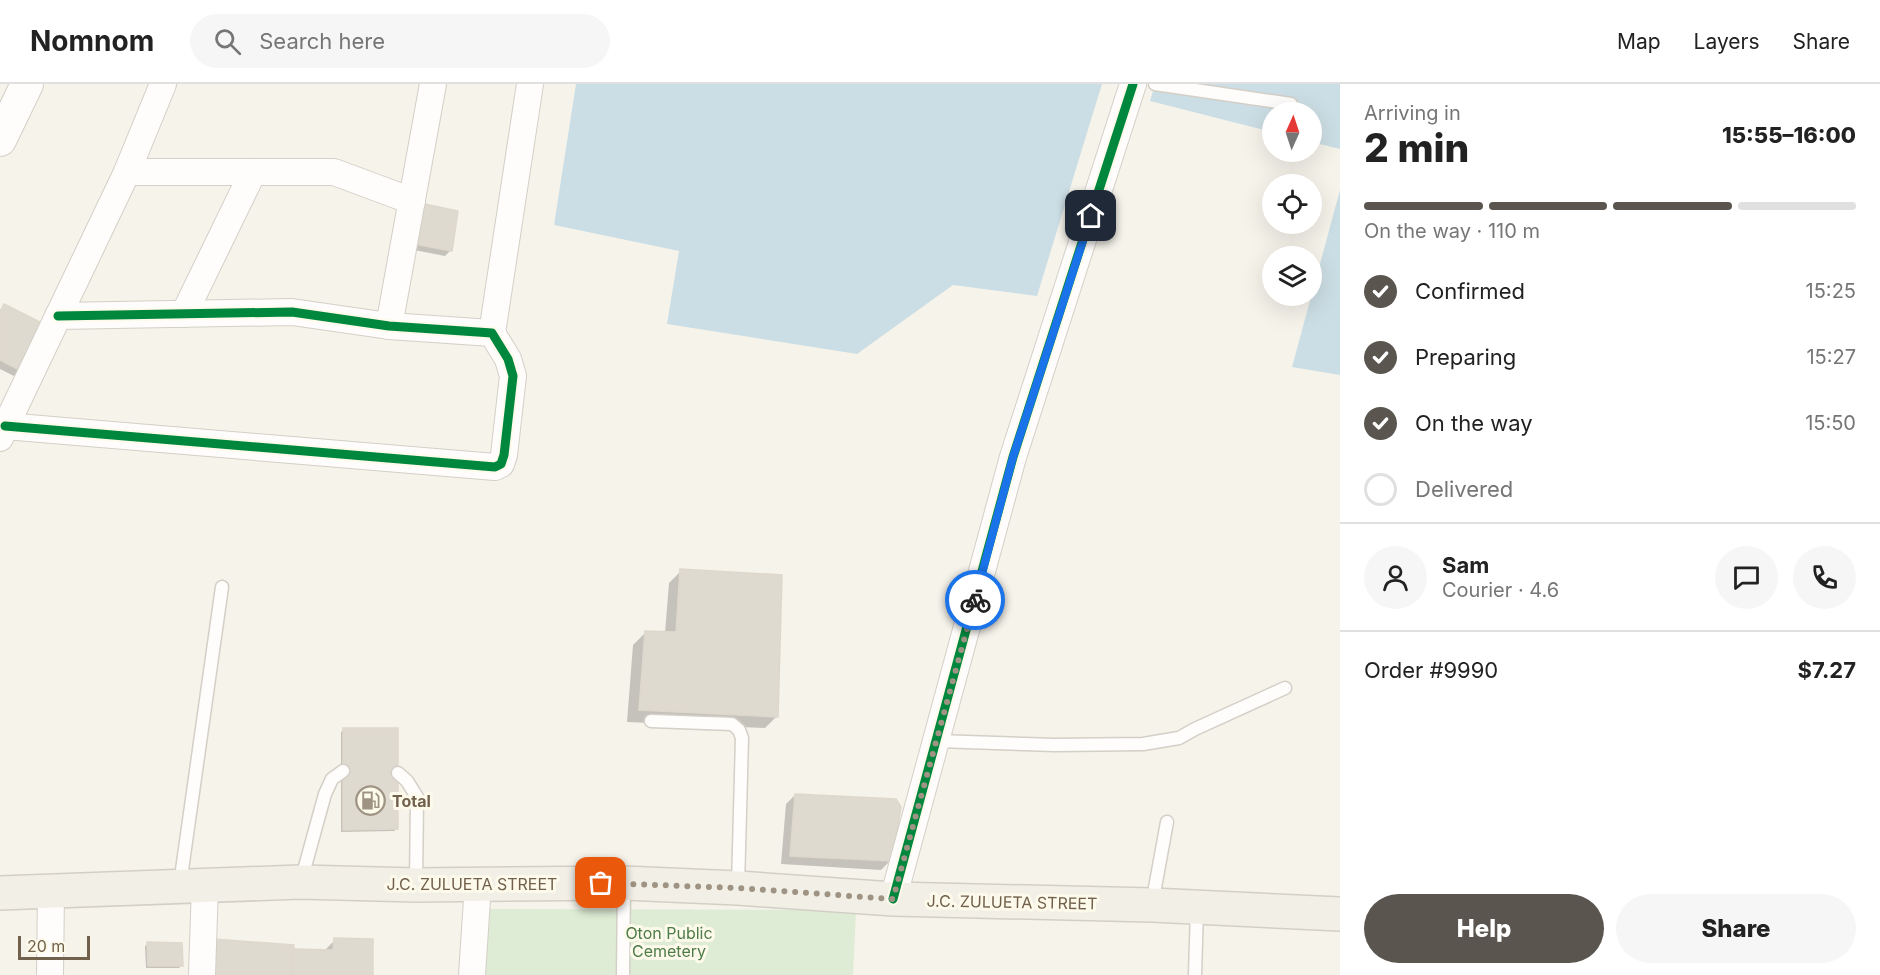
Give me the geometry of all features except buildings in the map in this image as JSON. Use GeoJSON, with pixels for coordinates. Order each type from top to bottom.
{"type":"FeatureCollection","features":[{"type":"Feature","properties":{"kind":"main road","name":"J.C. ZULUETA STREET"},"geometry":{"type":"LineString","coordinates":[[0,893],[300,882],[416,885],[624,883],[893,899],[1152,905],[1340,914]]}},
{"type":"Feature","properties":{"kind":"street"},"geometry":{"type":"LineString","coordinates":[[0,140],[27,84]]}},
{"type":"Feature","properties":{"kind":"street"},"geometry":{"type":"LineString","coordinates":[[163,84],[127,172],[3,432],[495,467],[501,464],[513,376],[508,359],[492,333],[530,84]]}},
{"type":"Feature","properties":{"kind":"street"},"geometry":{"type":"LineString","coordinates":[[389,326],[433,84]]}},
{"type":"Feature","properties":{"kind":"street"},"geometry":{"type":"LineString","coordinates":[[893,899],[1013,457],[1133,84]]}},
{"type":"Feature","properties":{"kind":"street"},"geometry":{"type":"LineString","coordinates":[[127,172],[334,172],[412,201]]}},
{"type":"Feature","properties":{"kind":"street"},"geometry":{"type":"LineString","coordinates":[[184,314],[253,172]]}},
{"type":"Feature","properties":{"kind":"street"},"geometry":{"type":"LineString","coordinates":[[58,316],[292,312],[389,326],[492,333]]}},
{"type":"Feature","properties":{"kind":"street"},"geometry":{"type":"LineString","coordinates":[[472,975],[478,884]]}},
{"type":"Feature","properties":{"kind":"street"},"geometry":{"type":"LineString","coordinates":[[193,885],[202,975]]}},
{"type":"Feature","properties":{"kind":"street"},"geometry":{"type":"LineString","coordinates":[[50,975],[51,891]]}},
{"type":"Feature","properties":{"kind":"lane"},"geometry":{"type":"LineString","coordinates":[[1155,84],[1277,102]]}},
{"type":"Feature","properties":{"kind":"lane"},"geometry":{"type":"LineString","coordinates":[[193,885],[222,587]]}},
{"type":"Feature","properties":{"kind":"lane"},"geometry":{"type":"LineString","coordinates":[[937,741],[1083,746],[1179,738],[1285,688]]}},
{"type":"Feature","properties":{"kind":"lane"},"geometry":{"type":"LineString","coordinates":[[651,721],[732,724],[739,730],[742,738],[738,888]]}},
{"type":"Feature","properties":{"kind":"lane"},"geometry":{"type":"LineString","coordinates":[[300,882],[325,794],[332,779],[343,771]]}},
{"type":"Feature","properties":{"kind":"lane"},"geometry":{"type":"LineString","coordinates":[[398,773],[407,781],[417,797],[416,885]]}},
{"type":"Feature","properties":{"kind":"lane"},"geometry":{"type":"LineString","coordinates":[[1152,905],[1167,822]]}},
{"type":"Feature","properties":{"kind":"lane"},"geometry":{"type":"LineString","coordinates":[[624,883],[624,975]]}},
{"type":"Feature","properties":{"kind":"lane"},"geometry":{"type":"LineString","coordinates":[[1195,975],[1197,907]]}},
{"type":"Feature","properties":{"kind":"green space","name":"Oton Public Cemetery"},"geometry":{"type":"Polygon","coordinates":[[[485,909],[856,910],[853,975],[482,975],[485,909]]]}},
{"type":"Feature","properties":{"kind":"shaded area"},"geometry":{"type":"Polygon","coordinates":[[[576,84],[1102,84],[1037,296],[953,285],[857,354],[667,324],[679,251],[554,225],[576,84]]]}},
{"type":"Feature","properties":{"kind":"shaded area"},"geometry":{"type":"Polygon","coordinates":[[[1155,84],[1340,84],[1340,149],[1322,145],[1322,102],[1262,102],[1262,129],[1150,101],[1155,84]]]}},
{"type":"Feature","properties":{"kind":"shaded area"},"geometry":{"type":"Polygon","coordinates":[[[1340,190],[1340,375],[1292,367],[1309,306],[1322,306],[1322,256],[1340,190]]]}},
{"type":"Feature","properties":{"kind":"cycle path"},"geometry":{"type":"LineString","coordinates":[[893,899],[1013,457],[1133,84]]}},
{"type":"Feature","properties":{"kind":"cycle path"},"geometry":{"type":"LineString","coordinates":[[5,426],[495,467],[501,464],[504,455],[513,376],[508,359],[492,333],[389,326],[292,312],[58,316]]}},
{"type":"Feature","properties":{"kind":"way so far"},"geometry":{"type":"LineString","coordinates":[[601,883],[738,888],[893,899],[975,600]]}},
{"type":"Feature","properties":{"kind":"place","name":"Total"},"geometry":{"type":"Point","coordinates":[371,801]}},
{"type":"Feature","properties":{"kind":"route"},"geometry":{"type":"LineString","coordinates":[[975,600],[1013,457],[1091,216]]}}]}
